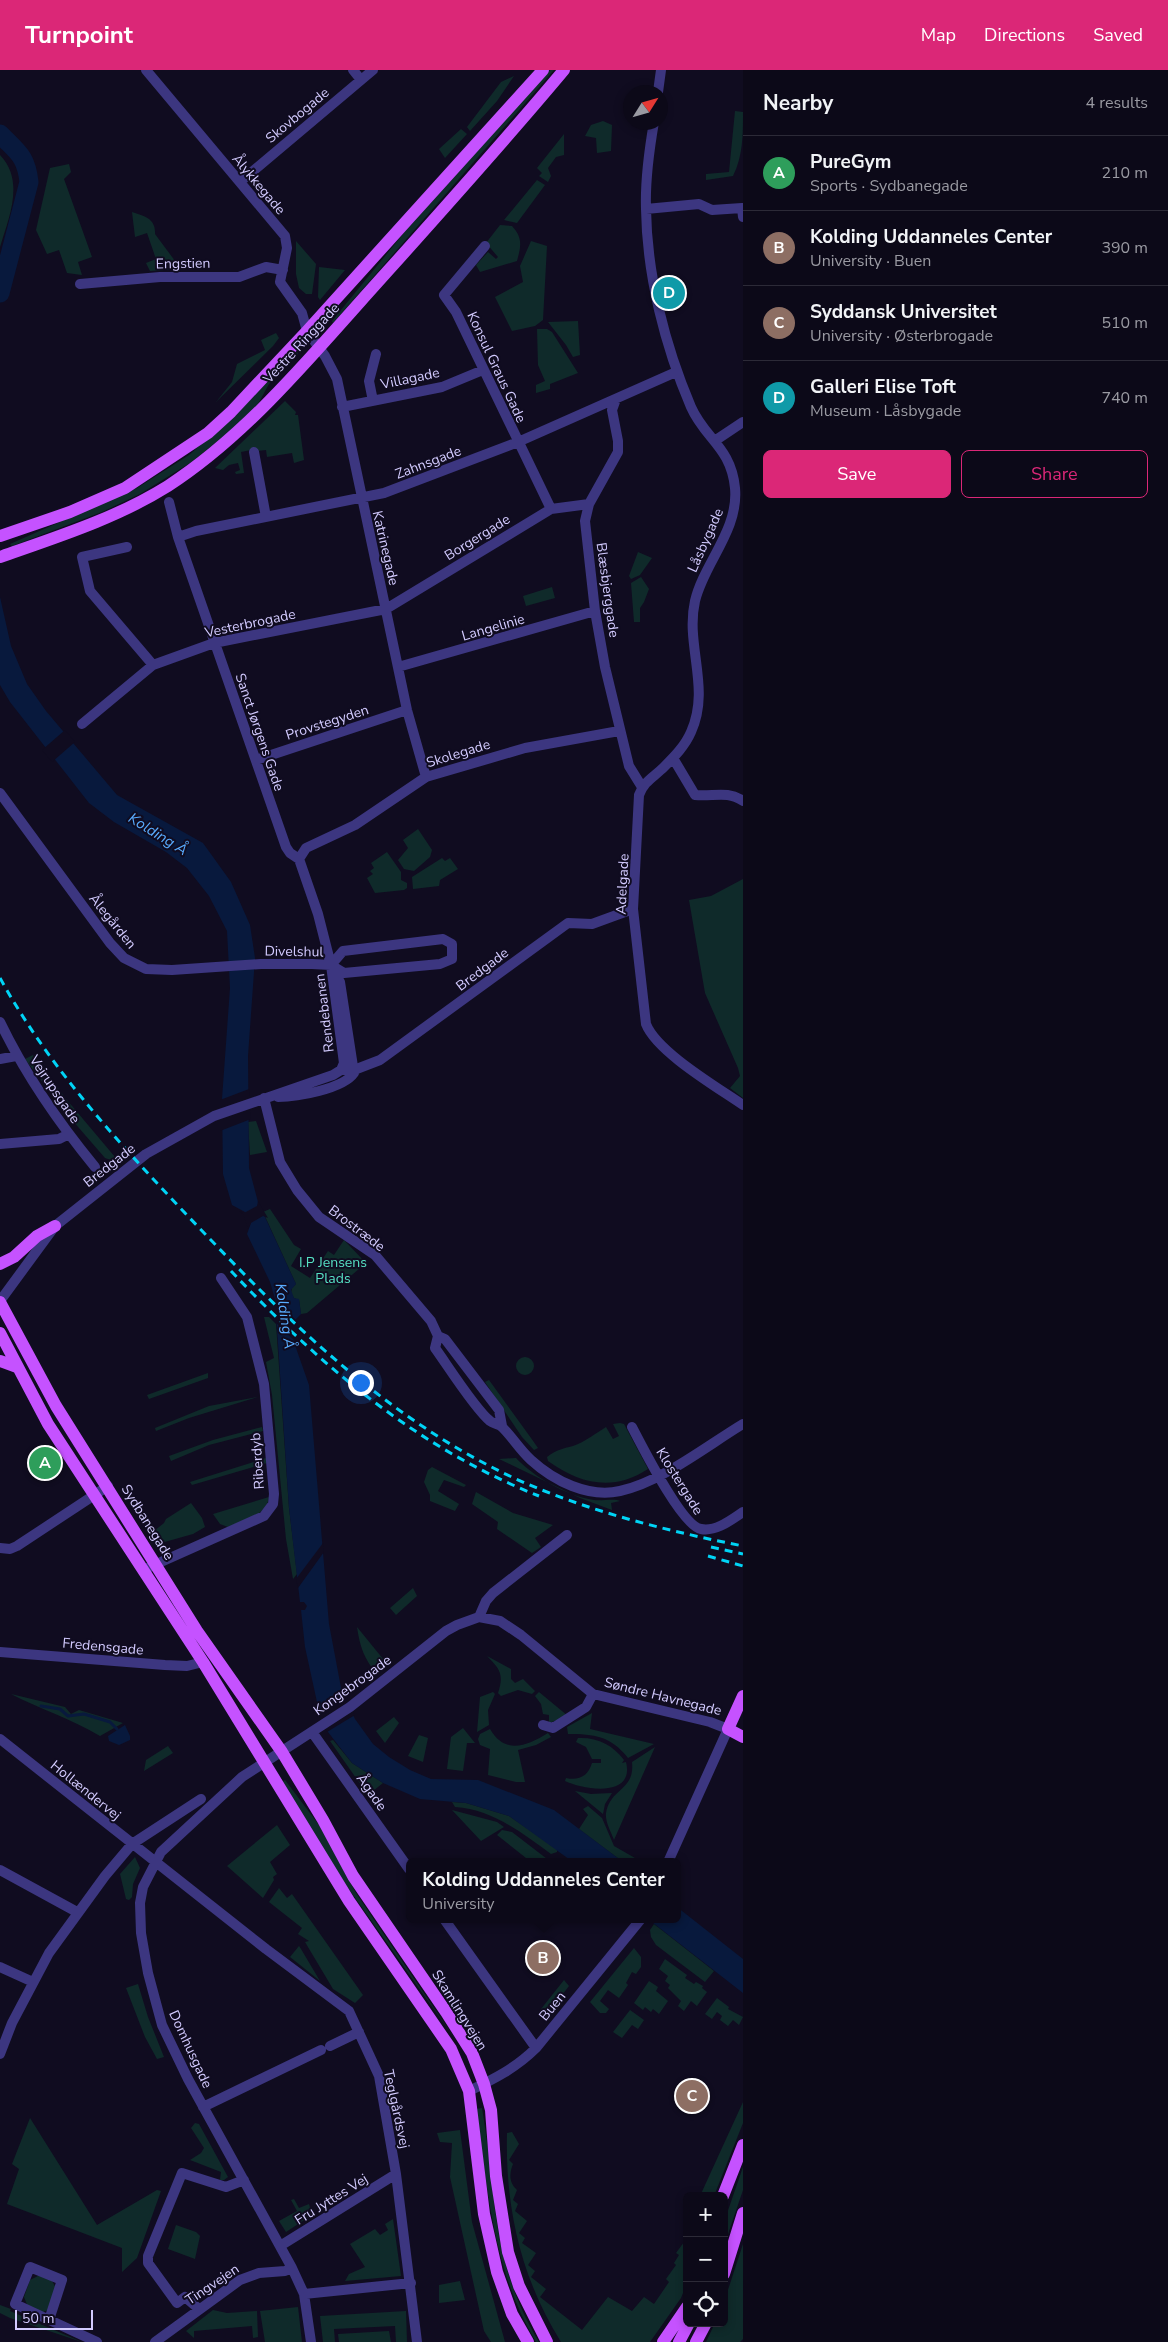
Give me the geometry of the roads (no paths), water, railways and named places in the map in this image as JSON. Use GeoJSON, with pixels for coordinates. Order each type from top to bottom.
{"type":"FeatureCollection","features":[{"type":"Feature","properties":{"kind":"main road","name":"Vestre Ringgade"},"geometry":{"type":"LineString","coordinates":[[3,535],[90,505],[152,472],[208,433],[231,412],[307,330],[543,70]]}},
{"type":"Feature","properties":{"kind":"main road","name":"Vestre Ringgade"},"geometry":{"type":"LineString","coordinates":[[6,555],[109,516],[168,485],[231,437],[319,347],[564,70]]}},
{"type":"Feature","properties":{"kind":"main road"},"geometry":{"type":"LineString","coordinates":[[0,1264],[14,1257],[38,1236],[55,1226]]}},
{"type":"Feature","properties":{"kind":"main road","name":"Sydbanegade"},"geometry":{"type":"LineString","coordinates":[[0,1301],[56,1406],[108,1486],[197,1631],[282,1752]]}},
{"type":"Feature","properties":{"kind":"main road"},"geometry":{"type":"LineString","coordinates":[[0,1332],[48,1424],[93,1496],[203,1662],[263,1762]]}},
{"type":"Feature","properties":{"kind":"main road"},"geometry":{"type":"LineString","coordinates":[[0,1361],[17,1367]]}},
{"type":"Feature","properties":{"kind":"main road"},"geometry":{"type":"LineString","coordinates":[[728,1728],[743,1696]]}},
{"type":"Feature","properties":{"kind":"main road","name":"Søndre Havnegade"},"geometry":{"type":"LineString","coordinates":[[728,1728],[743,1737]]}},
{"type":"Feature","properties":{"kind":"main road","name":"Skamlingvejen"},"geometry":{"type":"LineString","coordinates":[[282,1752],[323,1820],[353,1876],[467,2045],[484,2084],[491,2110],[496,2176],[508,2252],[519,2286],[547,2342]]}},
{"type":"Feature","properties":{"kind":"main road","name":"Skamlingvejen"},"geometry":{"type":"LineString","coordinates":[[263,1762],[349,1901],[442,2032],[451,2048],[469,2091],[484,2214],[497,2272],[512,2314]]}},
{"type":"Feature","properties":{"kind":"main road"},"geometry":{"type":"LineString","coordinates":[[725,2192],[743,2144]]}},
{"type":"Feature","properties":{"kind":"main road"},"geometry":{"type":"LineString","coordinates":[[728,2261],[743,2213]]}},
{"type":"Feature","properties":{"kind":"main road"},"geometry":{"type":"LineString","coordinates":[[663,2342],[683,2313]]}},
{"type":"Feature","properties":{"kind":"main road"},"geometry":{"type":"LineString","coordinates":[[512,2314],[528,2342]]}},
{"type":"Feature","properties":{"kind":"main road"},"geometry":{"type":"LineString","coordinates":[[679,2342],[687,2327]]}},
{"type":"Feature","properties":{"kind":"main road"},"geometry":{"type":"LineString","coordinates":[[696,2342],[704,2327]]}},
{"type":"Feature","properties":{"kind":"street","name":"Ålykkegade"},"geometry":{"type":"LineString","coordinates":[[146,70],[286,236],[287,248],[280,282],[302,313],[307,330]]}},
{"type":"Feature","properties":{"kind":"street"},"geometry":{"type":"LineString","coordinates":[[353,70],[360,80]]}},
{"type":"Feature","properties":{"kind":"street","name":"Skovbogade"},"geometry":{"type":"LineString","coordinates":[[240,182],[373,70]]}},
{"type":"Feature","properties":{"kind":"street"},"geometry":{"type":"LineString","coordinates":[[659,85],[661,70]]}},
{"type":"Feature","properties":{"kind":"street","name":"Låsbygade"},"geometry":{"type":"LineString","coordinates":[[642,787],[674,758],[683,747],[691,733],[699,709],[700,685],[693,631],[695,602],[699,587],[725,535],[736,502],[734,476],[725,452],[693,412],[676,372],[664,332],[656,292],[646,209],[649,156],[653,130]]}},
{"type":"Feature","properties":{"kind":"street"},"geometry":{"type":"LineString","coordinates":[[646,209],[700,204],[712,210],[743,211]]}},
{"type":"Feature","properties":{"kind":"street","name":"Konsul Graus Gade"},"geometry":{"type":"LineString","coordinates":[[485,246],[444,295],[456,312],[551,509]]}},
{"type":"Feature","properties":{"kind":"street","name":"Engstien"},"geometry":{"type":"LineString","coordinates":[[80,284],[160,277],[239,278],[266,267],[283,270]]}},
{"type":"Feature","properties":{"kind":"street","name":"Katrinegade"},"geometry":{"type":"LineString","coordinates":[[307,330],[336,375],[407,710],[426,777]]}},
{"type":"Feature","properties":{"kind":"street"},"geometry":{"type":"LineString","coordinates":[[374,401],[369,381],[376,354]]}},
{"type":"Feature","properties":{"kind":"street","name":"Villagade"},"geometry":{"type":"LineString","coordinates":[[342,408],[442,386],[483,370]]}},
{"type":"Feature","properties":{"kind":"street","name":"Zahnsgade"},"geometry":{"type":"LineString","coordinates":[[178,537],[196,530],[361,499],[396,489],[518,442],[676,372]]}},
{"type":"Feature","properties":{"kind":"street","name":"Blæsbjerggade"},"geometry":{"type":"LineString","coordinates":[[616,399],[612,410],[618,441],[618,452],[589,504],[585,521],[595,611],[619,731],[629,766],[642,787]]}},
{"type":"Feature","properties":{"kind":"street"},"geometry":{"type":"LineString","coordinates":[[716,440],[743,422]]}},
{"type":"Feature","properties":{"kind":"street"},"geometry":{"type":"LineString","coordinates":[[254,452],[266,517]]}},
{"type":"Feature","properties":{"kind":"street","name":"Sanct Jørgens Gade"},"geometry":{"type":"LineString","coordinates":[[169,502],[178,537],[214,643],[286,846],[299,859],[314,901],[331,965]]}},
{"type":"Feature","properties":{"kind":"street","name":"Borgergade"},"geometry":{"type":"LineString","coordinates":[[386,609],[551,509],[589,504]]}},
{"type":"Feature","properties":{"kind":"street"},"geometry":{"type":"LineString","coordinates":[[127,547],[82,558],[90,591],[153,665]]}},
{"type":"Feature","properties":{"kind":"street","name":"Vesterbrogade"},"geometry":{"type":"LineString","coordinates":[[82,724],[153,665],[214,643],[386,609]]}},
{"type":"Feature","properties":{"kind":"street","name":"Langelinie"},"geometry":{"type":"LineString","coordinates":[[398,668],[595,611]]}},
{"type":"Feature","properties":{"kind":"street","name":"Provstegyden"},"geometry":{"type":"LineString","coordinates":[[256,760],[407,710]]}},
{"type":"Feature","properties":{"kind":"street","name":"Skolegade"},"geometry":{"type":"LineString","coordinates":[[299,859],[306,848],[354,825],[426,777],[525,748],[619,731]]}},
{"type":"Feature","properties":{"kind":"street"},"geometry":{"type":"LineString","coordinates":[[674,758],[696,795],[721,793],[736,796],[743,800]]}},
{"type":"Feature","properties":{"kind":"street","name":"Adelgade"},"geometry":{"type":"LineString","coordinates":[[642,787],[637,817],[638,849],[633,909],[649,1031],[670,1053],[743,1105]]}},
{"type":"Feature","properties":{"kind":"street","name":"Ålegården"},"geometry":{"type":"LineString","coordinates":[[0,793],[110,943],[124,958],[136,966],[156,970],[256,964]]}},
{"type":"Feature","properties":{"kind":"street","name":"Bredgade"},"geometry":{"type":"LineString","coordinates":[[0,1301],[55,1226],[146,1154],[195,1125],[220,1114],[333,1075],[341,1070],[354,1070],[380,1060],[568,923],[592,924],[633,909]]}},
{"type":"Feature","properties":{"kind":"street","name":"Divelshul"},"geometry":{"type":"LineString","coordinates":[[256,964],[331,965],[344,973],[440,964],[452,959],[452,944],[443,939],[343,951],[331,965]]}},
{"type":"Feature","properties":{"kind":"street","name":"Rendebanen"},"geometry":{"type":"LineString","coordinates":[[331,965],[340,982],[354,1070]]}},
{"type":"Feature","properties":{"kind":"street","name":"Rendebanen"},"geometry":{"type":"LineString","coordinates":[[331,965],[344,1063],[341,1070]]}},
{"type":"Feature","properties":{"kind":"street","name":"Vejrupsgade"},"geometry":{"type":"LineString","coordinates":[[0,1022],[16,1056],[69,1134],[95,1167]]}},
{"type":"Feature","properties":{"kind":"street"},"geometry":{"type":"LineString","coordinates":[[0,1059],[16,1056]]}},
{"type":"Feature","properties":{"kind":"street","name":"Bredgade"},"geometry":{"type":"LineString","coordinates":[[267,1097],[300,1096],[338,1084],[350,1078],[354,1070]]}},
{"type":"Feature","properties":{"kind":"street","name":"Brostræde"},"geometry":{"type":"LineString","coordinates":[[267,1097],[280,1162],[297,1190],[320,1217],[375,1256],[431,1321],[438,1336],[435,1348],[490,1421],[502,1426],[522,1451],[541,1468],[568,1485],[583,1490],[604,1493],[620,1491],[659,1476],[743,1424]]}},
{"type":"Feature","properties":{"kind":"street"},"geometry":{"type":"LineString","coordinates":[[0,1144],[59,1139],[69,1134]]}},
{"type":"Feature","properties":{"kind":"street","name":"Riberdyb"},"geometry":{"type":"LineString","coordinates":[[143,1570],[264,1516],[273,1504],[273,1477],[267,1412],[253,1336],[243,1310],[221,1278]]}},
{"type":"Feature","properties":{"kind":"street","name":"Klostergade"},"geometry":{"type":"LineString","coordinates":[[632,1427],[680,1511],[693,1527],[709,1530],[716,1528],[743,1512]]}},
{"type":"Feature","properties":{"kind":"street"},"geometry":{"type":"LineString","coordinates":[[0,1548],[10,1549],[17,1546],[108,1486]]}},
{"type":"Feature","properties":{"kind":"street"},"geometry":{"type":"LineString","coordinates":[[479,1617],[486,1601],[492,1594],[567,1535]]}},
{"type":"Feature","properties":{"kind":"street","name":"Søndre Havnegade"},"geometry":{"type":"LineString","coordinates":[[479,1617],[500,1622],[521,1634],[593,1694],[728,1728]]}},
{"type":"Feature","properties":{"kind":"street","name":"Kongebrogade"},"geometry":{"type":"LineString","coordinates":[[155,1862],[161,1852],[242,1777],[350,1706],[446,1632],[457,1625],[479,1617]]}},
{"type":"Feature","properties":{"kind":"street","name":"Fredensgade"},"geometry":{"type":"LineString","coordinates":[[0,1652],[165,1665],[187,1666],[203,1662]]}},
{"type":"Feature","properties":{"kind":"street"},"geometry":{"type":"LineString","coordinates":[[543,1725],[553,1728],[586,1707],[593,1694]]}},
{"type":"Feature","properties":{"kind":"street"},"geometry":{"type":"LineString","coordinates":[[670,1858],[728,1728]]}},
{"type":"Feature","properties":{"kind":"street","name":"Ågade"},"geometry":{"type":"LineString","coordinates":[[312,1732],[406,1865]]}},
{"type":"Feature","properties":{"kind":"street","name":"Hollændervej"},"geometry":{"type":"LineString","coordinates":[[0,1739],[155,1862]]}},
{"type":"Feature","properties":{"kind":"street"},"geometry":{"type":"LineString","coordinates":[[0,2054],[33,1982],[77,1912],[132,1844],[202,1799]]}},
{"type":"Feature","properties":{"kind":"street","name":"Teglgårdsvej"},"geometry":{"type":"LineString","coordinates":[[155,1862],[349,2011],[379,2076],[396,2174],[418,2342]]}},
{"type":"Feature","properties":{"kind":"street","name":"Domhusgade"},"geometry":{"type":"LineString","coordinates":[[155,1862],[143,1887],[140,1903],[141,1933],[148,1973],[162,2024],[203,2107],[292,2268],[304,2294],[311,2342]]}},
{"type":"Feature","properties":{"kind":"street"},"geometry":{"type":"LineString","coordinates":[[0,1870],[77,1912]]}},
{"type":"Feature","properties":{"kind":"street"},"geometry":{"type":"LineString","coordinates":[[447,1923],[536,2048]]}},
{"type":"Feature","properties":{"kind":"street","name":"Buen"},"geometry":{"type":"LineString","coordinates":[[469,2091],[520,2064],[536,2048],[638,1923]]}},
{"type":"Feature","properties":{"kind":"street"},"geometry":{"type":"LineString","coordinates":[[0,1968],[33,1982]]}},
{"type":"Feature","properties":{"kind":"street"},"geometry":{"type":"LineString","coordinates":[[203,2107],[359,2032]]}},
{"type":"Feature","properties":{"kind":"street"},"geometry":{"type":"LineString","coordinates":[[199,2310],[185,2297],[177,2303],[148,2263],[148,2256],[182,2173],[226,2187],[244,2180]]}},
{"type":"Feature","properties":{"kind":"street","name":"Fru Jyttes Vej"},"geometry":{"type":"LineString","coordinates":[[280,2246],[396,2174]]}},
{"type":"Feature","properties":{"kind":"street"},"geometry":{"type":"LineString","coordinates":[[49,2320],[62,2280],[30,2267],[16,2304],[49,2320],[97,2342]]}},
{"type":"Feature","properties":{"kind":"street","name":"Tingvejen"},"geometry":{"type":"LineString","coordinates":[[155,2342],[250,2275],[285,2271],[292,2268]]}},
{"type":"Feature","properties":{"kind":"street"},"geometry":{"type":"LineString","coordinates":[[304,2294],[411,2283]]}},
{"type":"Feature","properties":{"kind":"street","name":"Skamlingvejen"},"geometry":{"type":"LineString","coordinates":[[512,2314],[522,2342]]}},
{"type":"Feature","properties":{"kind":"water"},"geometry":{"type":"Polygon","coordinates":[[[0,597],[11,646],[27,684],[46,711],[117,795],[203,843],[231,882],[250,925],[255,958],[248,1056],[249,1168],[258,1202],[296,1284],[291,1290],[294,1298],[299,1299],[301,1314],[295,1320],[296,1348],[309,1385],[329,1624],[342,1693],[355,1719],[373,1744],[410,1770],[431,1779],[478,1780],[554,1810],[618,1858],[567,1858],[509,1816],[466,1803],[420,1799],[383,1783],[352,1763],[328,1732],[317,1702],[305,1647],[301,1610],[305,1610],[307,1606],[304,1602],[300,1602],[289,1508],[275,1299],[270,1282],[247,1234],[251,1223],[245,1212],[232,1205],[223,1174],[222,1099],[230,988],[227,931],[209,896],[187,868],[166,852],[114,822],[89,803],[10,702],[0,685],[0,597]]]}},
{"type":"Feature","properties":{"kind":"water"},"geometry":{"type":"Polygon","coordinates":[[[125,1725],[130,1740],[119,1745],[109,1741],[108,1736],[125,1725]]]}},
{"type":"Feature","properties":{"kind":"water"},"geometry":{"type":"Polygon","coordinates":[[[681,1910],[743,1959],[743,1993],[653,1923],[681,1923],[681,1910]]]}},
{"type":"Feature","properties":{"kind":"waterway","name":"Kolding Å"},"geometry":{"type":"LineString","coordinates":[[0,134],[20,155],[26,166],[29,182],[0,293]]}},
{"type":"Feature","properties":{"kind":"waterway"},"geometry":{"type":"LineString","coordinates":[[41,1706],[60,1709],[68,1716],[84,1714],[110,1722],[117,1729]]}},
{"type":"Feature","properties":{"kind":"railway"},"geometry":{"type":"LineString","coordinates":[[0,978],[19,1011],[62,1072],[85,1102],[134,1158],[223,1253],[301,1329],[384,1399],[475,1459],[551,1494],[632,1520],[743,1546]]}},
{"type":"Feature","properties":{"kind":"railway"},"geometry":{"type":"LineString","coordinates":[[231,1271],[265,1306],[335,1371],[411,1429],[452,1454],[494,1476],[539,1496]]}},
{"type":"Feature","properties":{"kind":"railway"},"geometry":{"type":"LineString","coordinates":[[711,1547],[743,1554]]}},
{"type":"Feature","properties":{"kind":"railway"},"geometry":{"type":"LineString","coordinates":[[708,1556],[743,1566]]}},
{"type":"Feature","properties":{"kind":"place","name":"Galleri Elise Toft"},"geometry":{"type":"Point","coordinates":[669,293]}},
{"type":"Feature","properties":{"kind":"place","name":"PureGym"},"geometry":{"type":"Point","coordinates":[45,1463]}},
{"type":"Feature","properties":{"kind":"place","name":"Kolding Uddanneles Center"},"geometry":{"type":"Point","coordinates":[543,1958]}},
{"type":"Feature","properties":{"kind":"place","name":"Syddansk Universitet"},"geometry":{"type":"Point","coordinates":[692,2096]}},
{"type":"Feature","properties":{"kind":"park label","name":"I.P Jensens Plads"},"geometry":{"type":"Point","coordinates":[333,1270]}}]}
